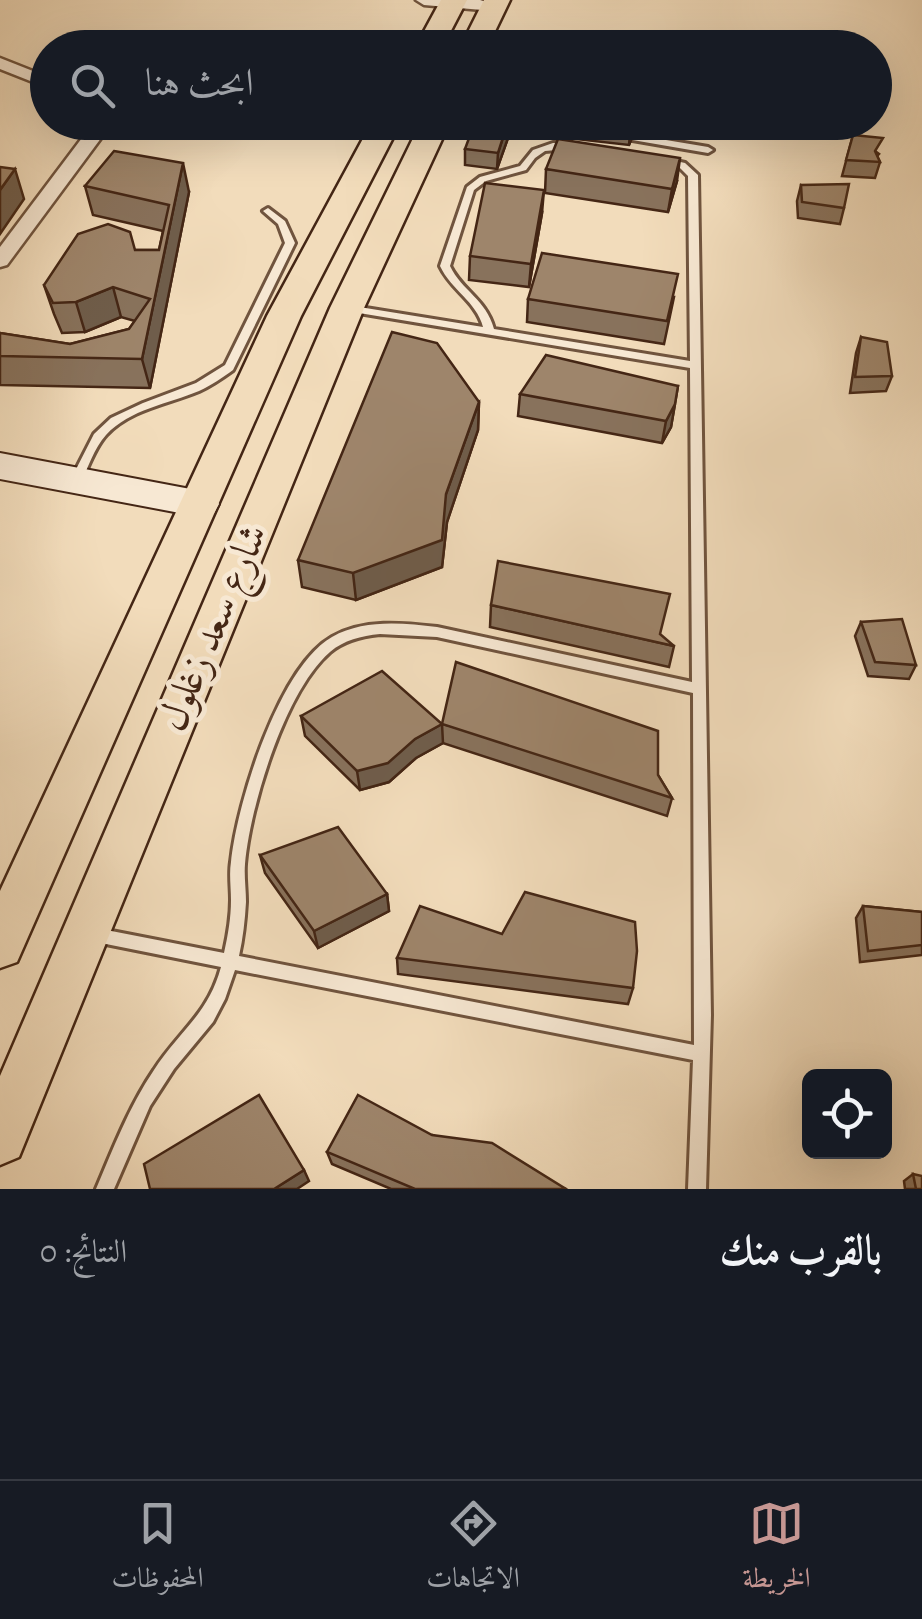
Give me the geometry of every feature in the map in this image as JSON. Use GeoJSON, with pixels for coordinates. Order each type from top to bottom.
{"type":"FeatureCollection","features":[{"type":"Feature","properties":{"kind":"main road"},"geometry":{"type":"LineString","coordinates":[[438,30],[453,1]]}},
{"type":"Feature","properties":{"kind":"main road"},"geometry":{"type":"LineString","coordinates":[[482,30],[495,3]]}},
{"type":"Feature","properties":{"kind":"main road","name":"شارع سعد زغلول"},"geometry":{"type":"LineString","coordinates":[[0,945],[284,316],[377,140]]}},
{"type":"Feature","properties":{"kind":"main road","name":"شارع سعد زغلول"},"geometry":{"type":"LineString","coordinates":[[0,1138],[346,308],[427,140]]}},
{"type":"Feature","properties":{"kind":"street"},"geometry":{"type":"LineString","coordinates":[[424,0],[495,3]]}},
{"type":"Feature","properties":{"kind":"street"},"geometry":{"type":"LineString","coordinates":[[0,62],[30,76]]}},
{"type":"Feature","properties":{"kind":"street"},"geometry":{"type":"LineString","coordinates":[[0,261],[91,140]]}},
{"type":"Feature","properties":{"kind":"street"},"geometry":{"type":"LineString","coordinates":[[0,466],[201,504]]}},
{"type":"Feature","properties":{"kind":"lane"},"geometry":{"type":"LineString","coordinates":[[649,140],[708,150]]}},
{"type":"Feature","properties":{"kind":"lane"},"geometry":{"type":"LineString","coordinates":[[489,331],[478,301],[452,281],[446,266],[470,189],[483,179],[523,168],[542,148],[584,148]]}},
{"type":"Feature","properties":{"kind":"lane"},"geometry":{"type":"LineString","coordinates":[[658,160],[682,165],[693,175],[701,1054],[697,1189]]}},
{"type":"Feature","properties":{"kind":"lane"},"geometry":{"type":"LineString","coordinates":[[74,483],[103,432],[129,415],[215,379],[229,367],[290,243],[282,223],[268,211]]}},
{"type":"Feature","properties":{"kind":"lane"},"geometry":{"type":"LineString","coordinates":[[346,308],[694,365]]}},
{"type":"Feature","properties":{"kind":"lane"},"geometry":{"type":"LineString","coordinates":[[105,1189],[135,1118],[162,1070],[195,1035],[219,997],[230,961],[238,908],[237,866],[244,822],[287,702],[305,668],[328,646],[357,632],[437,632],[698,689]]}},
{"type":"Feature","properties":{"kind":"lane"},"geometry":{"type":"LineString","coordinates":[[83,932],[701,1054]]}},
{"type":"Feature","properties":{"kind":"building"},"geometry":{"type":"Polygon","coordinates":[[[468,140],[502,140],[498,153],[465,149],[468,140]]]}},
{"type":"Feature","properties":{"kind":"building"},"geometry":{"type":"Polygon","coordinates":[[[558,140],[680,158],[672,189],[546,169],[558,140]]]}},
{"type":"Feature","properties":{"kind":"building"},"geometry":{"type":"Polygon","coordinates":[[[852,140],[882,140],[875,151],[880,162],[846,160],[852,140]]]}},
{"type":"Feature","properties":{"kind":"building"},"geometry":{"type":"Polygon","coordinates":[[[114,151],[183,163],[142,359],[0,356],[0,333],[70,344],[129,329],[150,299],[113,287],[76,302],[53,303],[44,285],[78,234],[108,224],[130,232],[135,250],[159,250],[169,205],[85,186],[114,151]]]}},
{"type":"Feature","properties":{"kind":"building"},"geometry":{"type":"Polygon","coordinates":[[[0,167],[15,169],[0,190],[0,167]]]}},
{"type":"Feature","properties":{"kind":"building"},"geometry":{"type":"Polygon","coordinates":[[[485,183],[544,190],[531,264],[470,256],[485,183]]]}},
{"type":"Feature","properties":{"kind":"building"},"geometry":{"type":"Polygon","coordinates":[[[849,184],[844,208],[802,202],[801,185],[849,184]]]}},
{"type":"Feature","properties":{"kind":"building"},"geometry":{"type":"Polygon","coordinates":[[[542,253],[678,274],[667,321],[528,299],[542,253]]]}},
{"type":"Feature","properties":{"kind":"building"},"geometry":{"type":"Polygon","coordinates":[[[392,332],[437,343],[479,402],[446,494],[442,540],[353,573],[298,560],[392,332]]]}},
{"type":"Feature","properties":{"kind":"building"},"geometry":{"type":"Polygon","coordinates":[[[861,337],[887,342],[892,376],[855,377],[861,337]]]}},
{"type":"Feature","properties":{"kind":"building"},"geometry":{"type":"Polygon","coordinates":[[[546,355],[678,386],[675,404],[666,421],[520,394],[546,355]]]}},
{"type":"Feature","properties":{"kind":"building"},"geometry":{"type":"Polygon","coordinates":[[[498,561],[670,594],[660,634],[674,646],[491,605],[498,561]]]}},
{"type":"Feature","properties":{"kind":"building"},"geometry":{"type":"Polygon","coordinates":[[[902,619],[916,665],[875,662],[861,622],[902,619]]]}},
{"type":"Feature","properties":{"kind":"building"},"geometry":{"type":"Polygon","coordinates":[[[456,662],[658,731],[658,775],[672,798],[442,724],[456,662]]]}},
{"type":"Feature","properties":{"kind":"building"},"geometry":{"type":"Polygon","coordinates":[[[382,671],[442,724],[415,739],[388,763],[357,771],[301,716],[382,671]]]}},
{"type":"Feature","properties":{"kind":"building"},"geometry":{"type":"Polygon","coordinates":[[[338,827],[387,894],[314,931],[260,855],[338,827]]]}},
{"type":"Feature","properties":{"kind":"building"},"geometry":{"type":"Polygon","coordinates":[[[525,892],[635,922],[633,988],[397,958],[420,906],[502,934],[525,892]]]}},
{"type":"Feature","properties":{"kind":"building"},"geometry":{"type":"Polygon","coordinates":[[[863,906],[922,912],[922,945],[868,951],[863,906]]]}},
{"type":"Feature","properties":{"kind":"building"},"geometry":{"type":"Polygon","coordinates":[[[259,1095],[304,1170],[274,1189],[150,1189],[144,1164],[259,1095]]]}},
{"type":"Feature","properties":{"kind":"building"},"geometry":{"type":"Polygon","coordinates":[[[358,1095],[432,1135],[492,1143],[566,1189],[415,1189],[327,1152],[358,1095]]]}},
{"type":"Feature","properties":{"kind":"building"},"geometry":{"type":"Polygon","coordinates":[[[913,1174],[922,1176],[922,1189],[916,1189],[913,1174]]]}}]}
